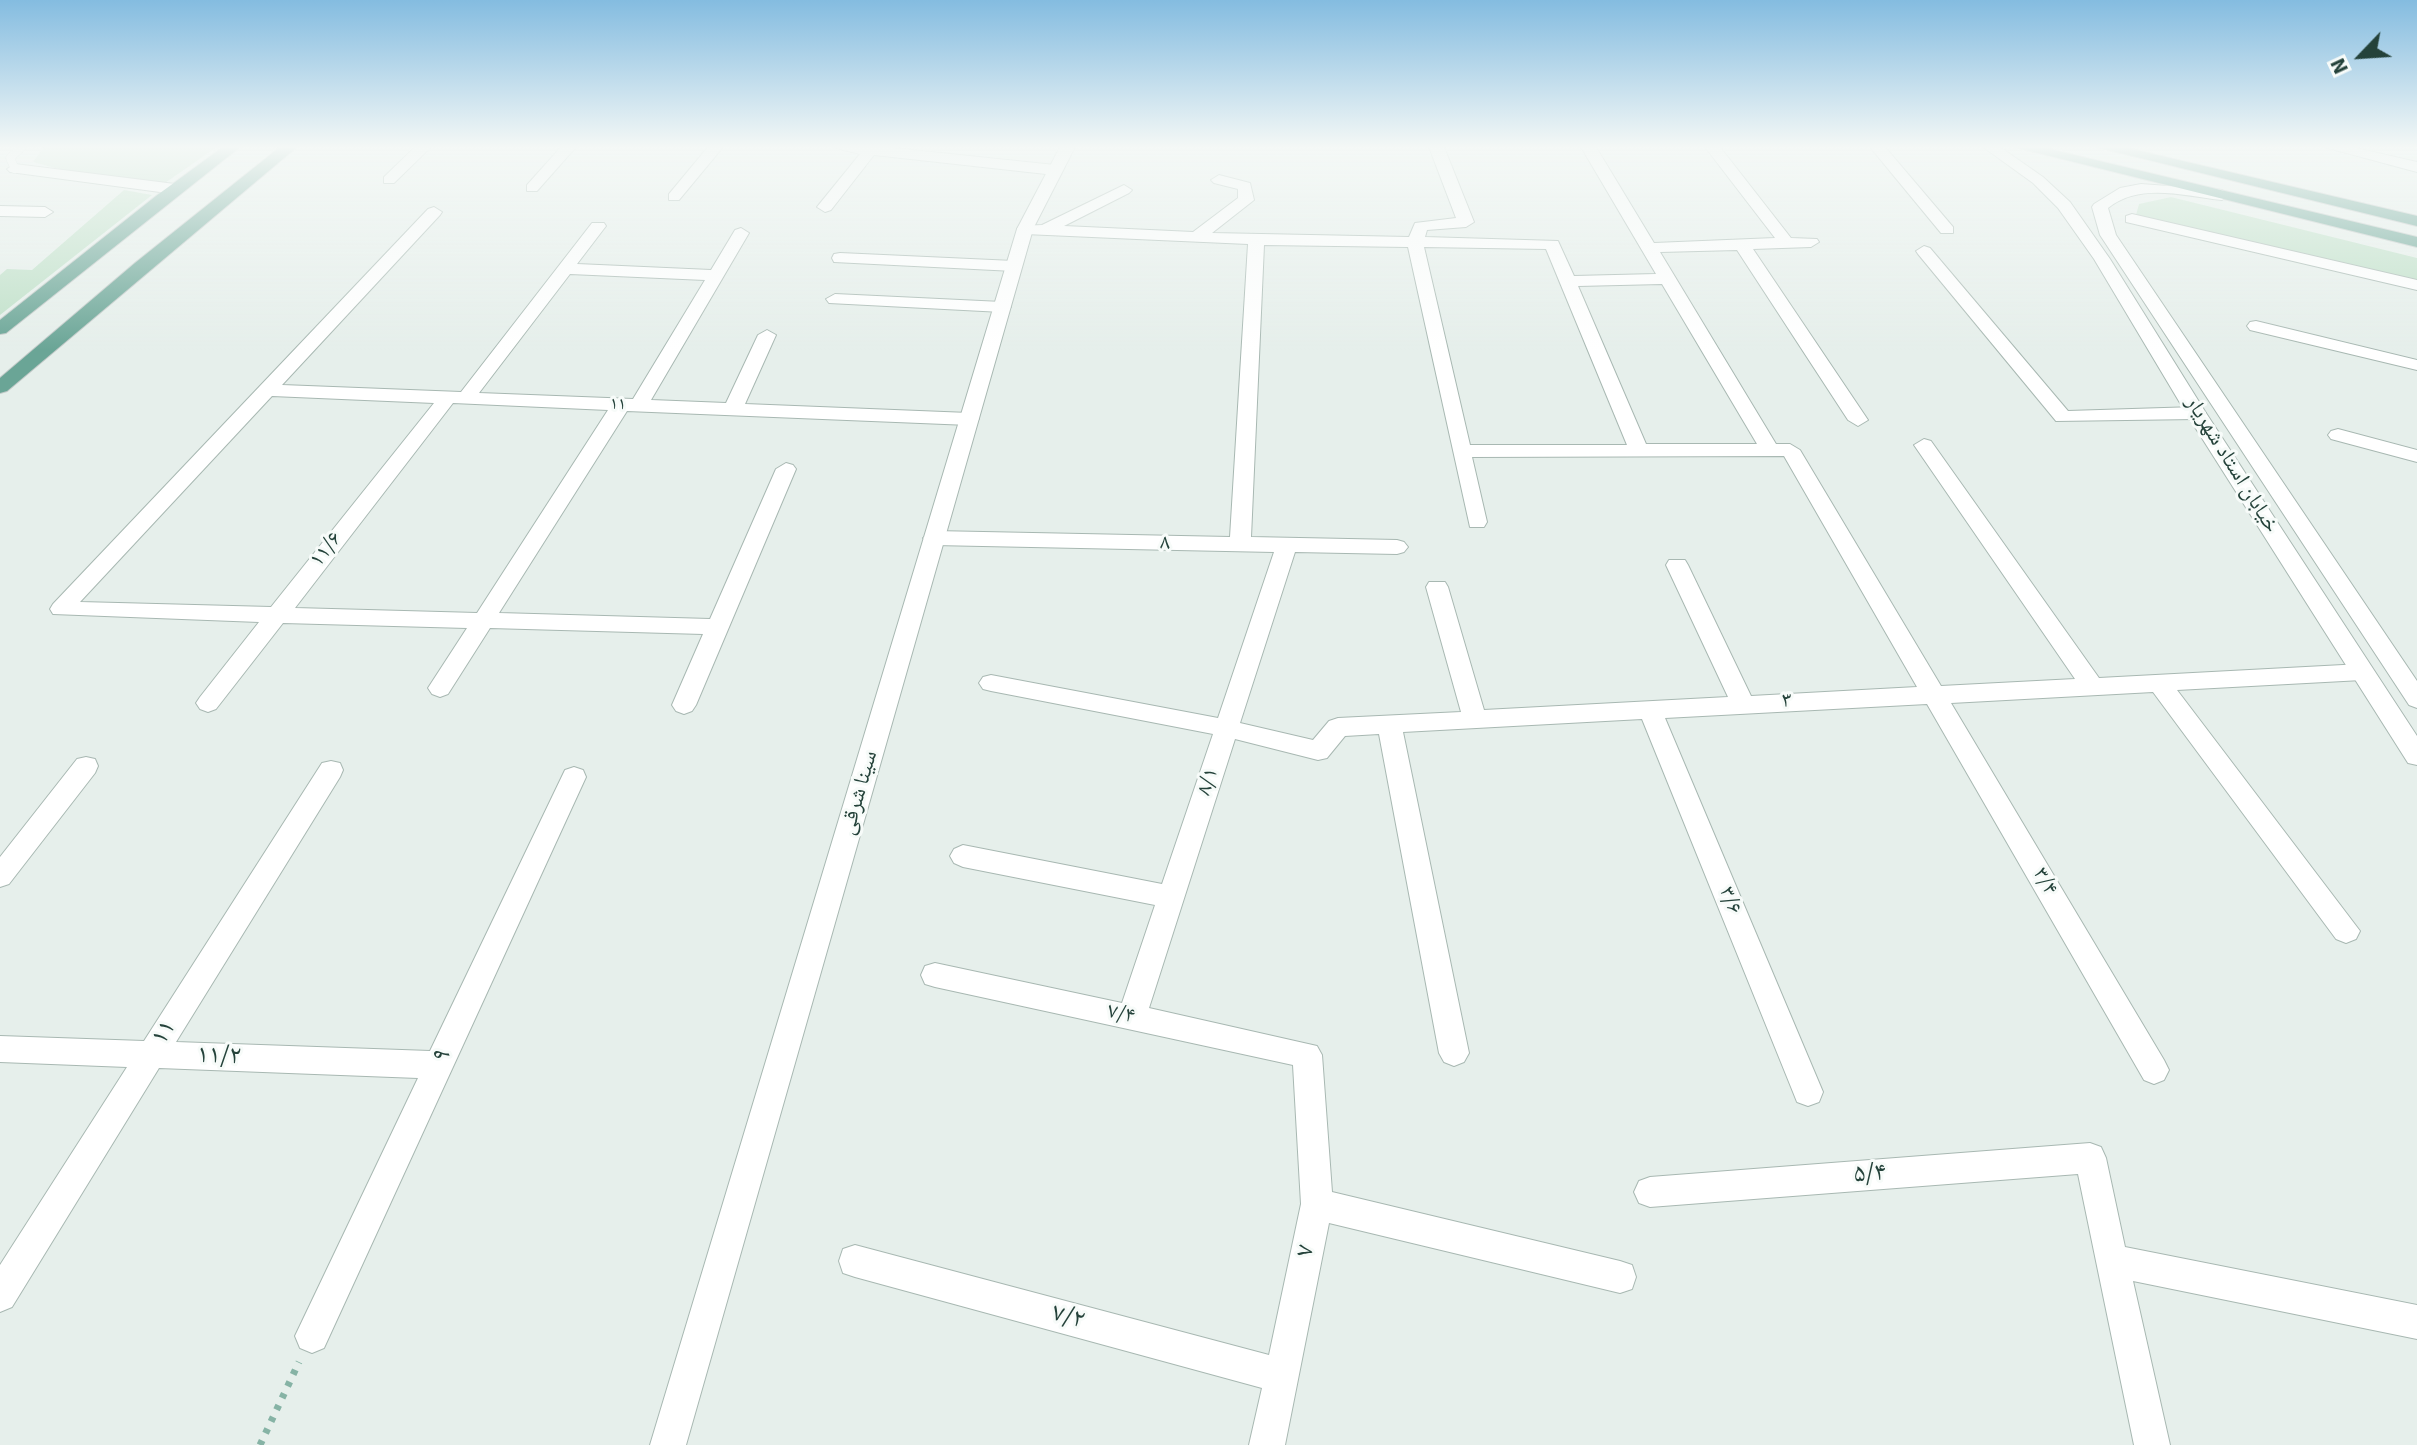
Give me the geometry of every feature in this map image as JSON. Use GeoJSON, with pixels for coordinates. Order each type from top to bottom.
{"type":"FeatureCollection","features":[{"type":"Feature","properties":{"kind":"main road"},"geometry":{"type":"LineString","coordinates":[[0,329],[143,214]]}},
{"type":"Feature","properties":{"kind":"main road"},"geometry":{"type":"LineString","coordinates":[[0,387],[204,214]]}},
{"type":"Feature","properties":{"kind":"main road"},"geometry":{"type":"LineString","coordinates":[[2303,214],[2417,242]]}},
{"type":"Feature","properties":{"kind":"main road"},"geometry":{"type":"LineString","coordinates":[[2389,214],[2417,221]]}},
{"type":"Feature","properties":{"kind":"street"},"geometry":{"type":"LineString","coordinates":[[432,214],[61,609],[718,627]]}},
{"type":"Feature","properties":{"kind":"street","name":"سینا شرقی"},"geometry":{"type":"LineString","coordinates":[[668,1445],[1014,266],[1040,214]]}},
{"type":"Feature","properties":{"kind":"street"},"geometry":{"type":"LineString","coordinates":[[1035,229],[1068,214]]}},
{"type":"Feature","properties":{"kind":"street"},"geometry":{"type":"LineString","coordinates":[[1197,237],[1227,214]]}},
{"type":"Feature","properties":{"kind":"street"},"geometry":{"type":"LineString","coordinates":[[1463,214],[1466,222],[1421,226],[1415,242],[1477,522]]}},
{"type":"Feature","properties":{"kind":"street","name":"۳/۴"},"geometry":{"type":"LineString","coordinates":[[1628,214],[1934,694],[2154,1070]]}},
{"type":"Feature","properties":{"kind":"street"},"geometry":{"type":"LineString","coordinates":[[1765,214],[1787,243]]}},
{"type":"Feature","properties":{"kind":"street"},"geometry":{"type":"LineString","coordinates":[[1934,214],[1947,230]]}},
{"type":"Feature","properties":{"kind":"street","name":"خیابان استاد شهریار"},"geometry":{"type":"LineString","coordinates":[[2071,214],[2102,259],[2196,413],[2417,756]]}},
{"type":"Feature","properties":{"kind":"street","name":"خیابان استاد شهریار"},"geometry":{"type":"LineString","coordinates":[[2102,214],[2108,235],[2417,699]]}},
{"type":"Feature","properties":{"kind":"street"},"geometry":{"type":"LineString","coordinates":[[2132,219],[2417,285]]}},
{"type":"Feature","properties":{"kind":"street","name":"۱۱/۶"},"geometry":{"type":"LineString","coordinates":[[208,703],[598,226]]}},
{"type":"Feature","properties":{"kind":"street"},"geometry":{"type":"LineString","coordinates":[[1035,229],[1256,240],[1552,244],[1639,450]]}},
{"type":"Feature","properties":{"kind":"street"},"geometry":{"type":"LineString","coordinates":[[440,688],[741,233]]}},
{"type":"Feature","properties":{"kind":"street"},"geometry":{"type":"LineString","coordinates":[[1240,546],[1256,240]]}},
{"type":"Feature","properties":{"kind":"street"},"geometry":{"type":"LineString","coordinates":[[1648,248],[1811,242]]}},
{"type":"Feature","properties":{"kind":"street"},"geometry":{"type":"LineString","coordinates":[[1741,244],[1858,420]]}},
{"type":"Feature","properties":{"kind":"street"},"geometry":{"type":"LineString","coordinates":[[1924,251],[2063,417],[2196,413]]}},
{"type":"Feature","properties":{"kind":"street"},"geometry":{"type":"LineString","coordinates":[[840,258],[1014,266]]}},
{"type":"Feature","properties":{"kind":"street"},"geometry":{"type":"LineString","coordinates":[[565,269],[716,275]]}},
{"type":"Feature","properties":{"kind":"street"},"geometry":{"type":"LineString","coordinates":[[1568,281],[1667,279]]}},
{"type":"Feature","properties":{"kind":"street"},"geometry":{"type":"LineString","coordinates":[[835,299],[1002,307]]}},
{"type":"Feature","properties":{"kind":"street"},"geometry":{"type":"LineString","coordinates":[[2256,326],[2417,365]]}},
{"type":"Feature","properties":{"kind":"street"},"geometry":{"type":"LineString","coordinates":[[733,409],[767,335]]}},
{"type":"Feature","properties":{"kind":"street","name":"۱۱"},"geometry":{"type":"LineString","coordinates":[[266,390],[969,419]]}},
{"type":"Feature","properties":{"kind":"street"},"geometry":{"type":"LineString","coordinates":[[2338,435],[2417,456]]}},
{"type":"Feature","properties":{"kind":"street"},"geometry":{"type":"LineString","coordinates":[[1924,445],[2092,685]]}},
{"type":"Feature","properties":{"kind":"street"},"geometry":{"type":"LineString","coordinates":[[1462,451],[1780,450]]}},
{"type":"Feature","properties":{"kind":"street"},"geometry":{"type":"LineString","coordinates":[[684,705],[786,469]]}},
{"type":"Feature","properties":{"kind":"street","name":"۸"},"geometry":{"type":"LineString","coordinates":[[934,538],[1397,547]]}},
{"type":"Feature","properties":{"kind":"street","name":"۸/۱"},"geometry":{"type":"LineString","coordinates":[[1132,1017],[1286,547]]}},
{"type":"Feature","properties":{"kind":"street"},"geometry":{"type":"LineString","coordinates":[[1677,565],[1743,705]]}},
{"type":"Feature","properties":{"kind":"street"},"geometry":{"type":"LineString","coordinates":[[1437,587],[1475,720]]}},
{"type":"Feature","properties":{"kind":"street","name":"۳"},"geometry":{"type":"LineString","coordinates":[[1226,728],[1318,751],[1338,727],[2362,672]]}},
{"type":"Feature","properties":{"kind":"street"},"geometry":{"type":"LineString","coordinates":[[2158,682],[2346,931]]}},
{"type":"Feature","properties":{"kind":"street"},"geometry":{"type":"LineString","coordinates":[[991,683],[1226,728]]}},
{"type":"Feature","properties":{"kind":"street","name":"۳/۶"},"geometry":{"type":"LineString","coordinates":[[1650,710],[1808,1092]]}},
{"type":"Feature","properties":{"kind":"street"},"geometry":{"type":"LineString","coordinates":[[1389,724],[1454,1053]]}},
{"type":"Feature","properties":{"kind":"street"},"geometry":{"type":"LineString","coordinates":[[0,876],[86,766]]}},
{"type":"Feature","properties":{"kind":"street","name":"۱۱"},"geometry":{"type":"LineString","coordinates":[[0,1295],[331,770]]}},
{"type":"Feature","properties":{"kind":"street","name":"۹"},"geometry":{"type":"LineString","coordinates":[[312,1336],[574,777]]}},
{"type":"Feature","properties":{"kind":"street"},"geometry":{"type":"LineString","coordinates":[[963,856],[1171,897]]}},
{"type":"Feature","properties":{"kind":"street","name":"۷/۴"},"geometry":{"type":"LineString","coordinates":[[935,975],[1307,1055]]}},
{"type":"Feature","properties":{"kind":"street","name":"۱۱/۲"},"geometry":{"type":"LineString","coordinates":[[0,1049],[439,1065]]}},
{"type":"Feature","properties":{"kind":"street","name":"۷"},"geometry":{"type":"LineString","coordinates":[[1267,1445],[1317,1204],[1307,1055]]}},
{"type":"Feature","properties":{"kind":"street","name":"۵/۴"},"geometry":{"type":"LineString","coordinates":[[1650,1192],[2090,1158],[2113,1261]]}},
{"type":"Feature","properties":{"kind":"street"},"geometry":{"type":"LineString","coordinates":[[1317,1204],[1620,1277]]}},
{"type":"Feature","properties":{"kind":"street","name":"۷/۲"},"geometry":{"type":"LineString","coordinates":[[855,1261],[1282,1376]]}},
{"type":"Feature","properties":{"kind":"street"},"geometry":{"type":"LineString","coordinates":[[2152,1445],[2113,1261],[2417,1322]]}},
{"type":"Feature","properties":{"kind":"path"},"geometry":{"type":"LineString","coordinates":[[260,1445],[312,1336]]}},
{"type":"Feature","properties":{"kind":"green space"},"geometry":{"type":"Polygon","coordinates":[[[96,214],[127,214],[0,315],[0,275],[7,269],[32,270],[96,214]]]}},
{"type":"Feature","properties":{"kind":"green space"},"geometry":{"type":"Polygon","coordinates":[[[2241,214],[2417,258],[2417,280],[2136,215],[2241,214]]]}}]}
